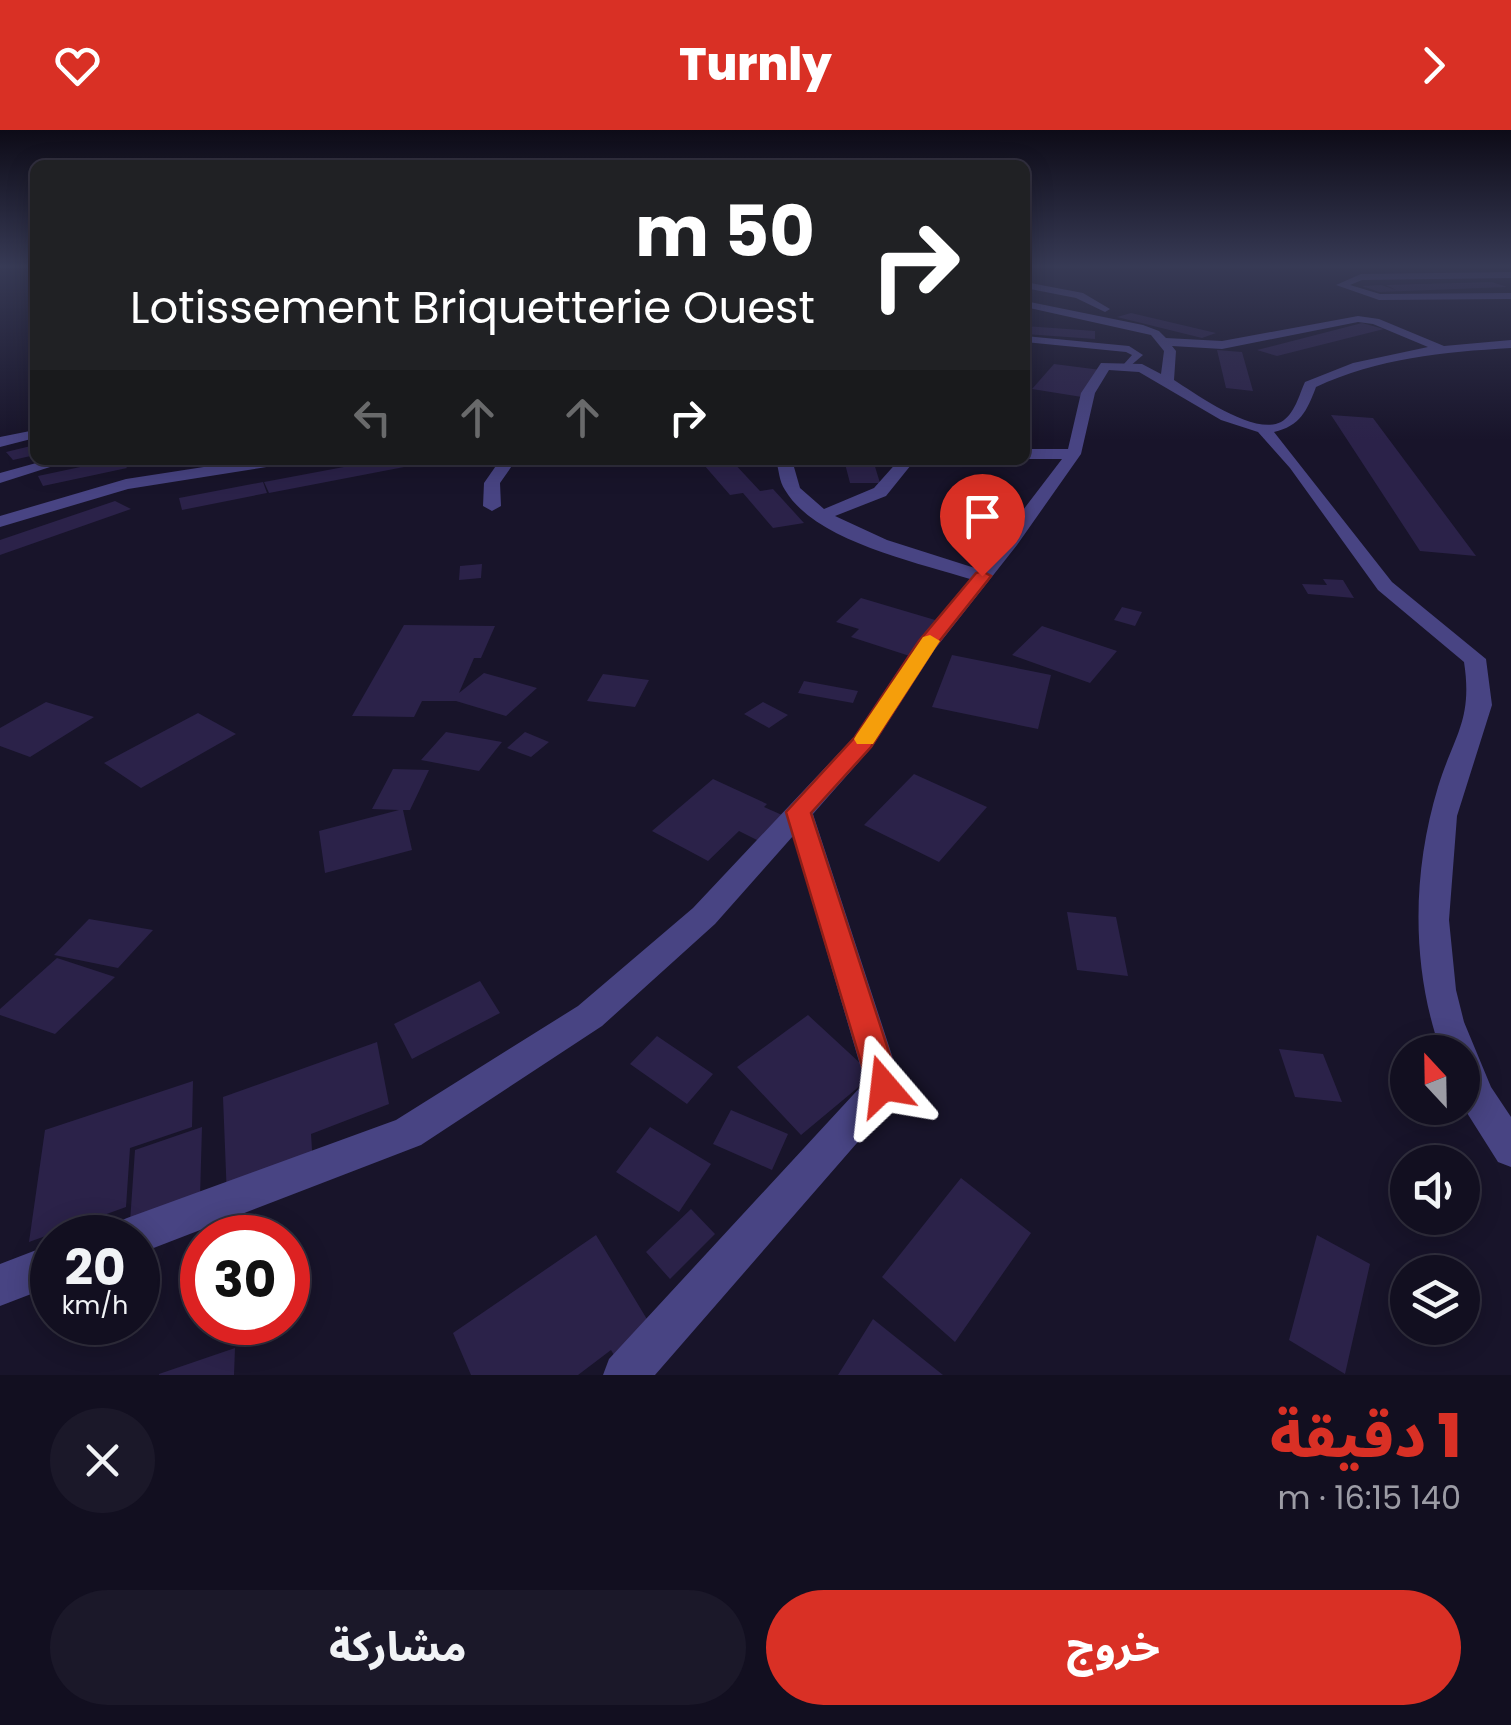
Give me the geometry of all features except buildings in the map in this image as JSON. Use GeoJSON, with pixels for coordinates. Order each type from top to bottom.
{"type":"FeatureCollection","features":[{"type":"Feature","properties":{"kind":"street"},"geometry":{"type":"LineString","coordinates":[[1124,324],[1139,327],[1165,342],[1242,342],[1332,324]]}},
{"type":"Feature","properties":{"kind":"street"},"geometry":{"type":"LineString","coordinates":[[1382,324],[1440,348]]}},
{"type":"Feature","properties":{"kind":"street"},"geometry":{"type":"LineString","coordinates":[[1165,342],[1170,358],[1167,382]]}},
{"type":"Feature","properties":{"kind":"street"},"geometry":{"type":"LineString","coordinates":[[1265,431],[1277,430],[1293,417],[1308,396],[1310,385],[1340,369],[1440,348],[1511,344]]}},
{"type":"Feature","properties":{"kind":"street"},"geometry":{"type":"LineString","coordinates":[[160,1226],[408,1133],[590,1016],[704,916],[863,742],[926,646],[1073,454],[1088,393],[1105,366],[1130,364],[1213,411],[1265,431],[1290,455],[1375,574],[1414,614],[1475,659],[1480,704],[1451,786],[1438,844],[1433,906],[1438,968],[1454,1035]]}},
{"type":"Feature","properties":{"kind":"street"},"geometry":{"type":"LineString","coordinates":[[0,442],[30,435]]}},
{"type":"Feature","properties":{"kind":"street"},"geometry":{"type":"LineString","coordinates":[[1030,454],[1073,454]]}},
{"type":"Feature","properties":{"kind":"street"},"geometry":{"type":"LineString","coordinates":[[0,478],[46,465]]}},
{"type":"Feature","properties":{"kind":"street"},"geometry":{"type":"LineString","coordinates":[[0,522],[126,484],[247,465]]}},
{"type":"Feature","properties":{"kind":"street"},"geometry":{"type":"LineString","coordinates":[[492,506],[492,484],[505,465]]}},
{"type":"Feature","properties":{"kind":"street"},"geometry":{"type":"LineString","coordinates":[[785,465],[791,488],[821,516],[896,548],[982,576]]}},
{"type":"Feature","properties":{"kind":"street"},"geometry":{"type":"LineString","coordinates":[[821,516],[880,492],[903,465]]}},
{"type":"Feature","properties":{"kind":"street"},"geometry":{"type":"LineString","coordinates":[[624,1375],[884,1086],[798,812]]}},
{"type":"Feature","properties":{"kind":"street"},"geometry":{"type":"LineString","coordinates":[[1480,1102],[1511,1149]]}},
{"type":"Feature","properties":{"kind":"street"},"geometry":{"type":"LineString","coordinates":[[0,1284],[30,1273]]}},
{"type":"Feature","properties":{"kind":"lane"},"geometry":{"type":"LineString","coordinates":[[1030,339],[1130,349],[1138,356],[1130,364]]}},
{"type":"Feature","properties":{"kind":"slow traffic"},"geometry":{"type":"LineString","coordinates":[[865,739],[930,641]]}},
{"type":"Feature","properties":{"kind":"route"},"geometry":{"type":"LineString","coordinates":[[884,1086],[798,812],[863,742],[926,646],[982,576]]}}]}
